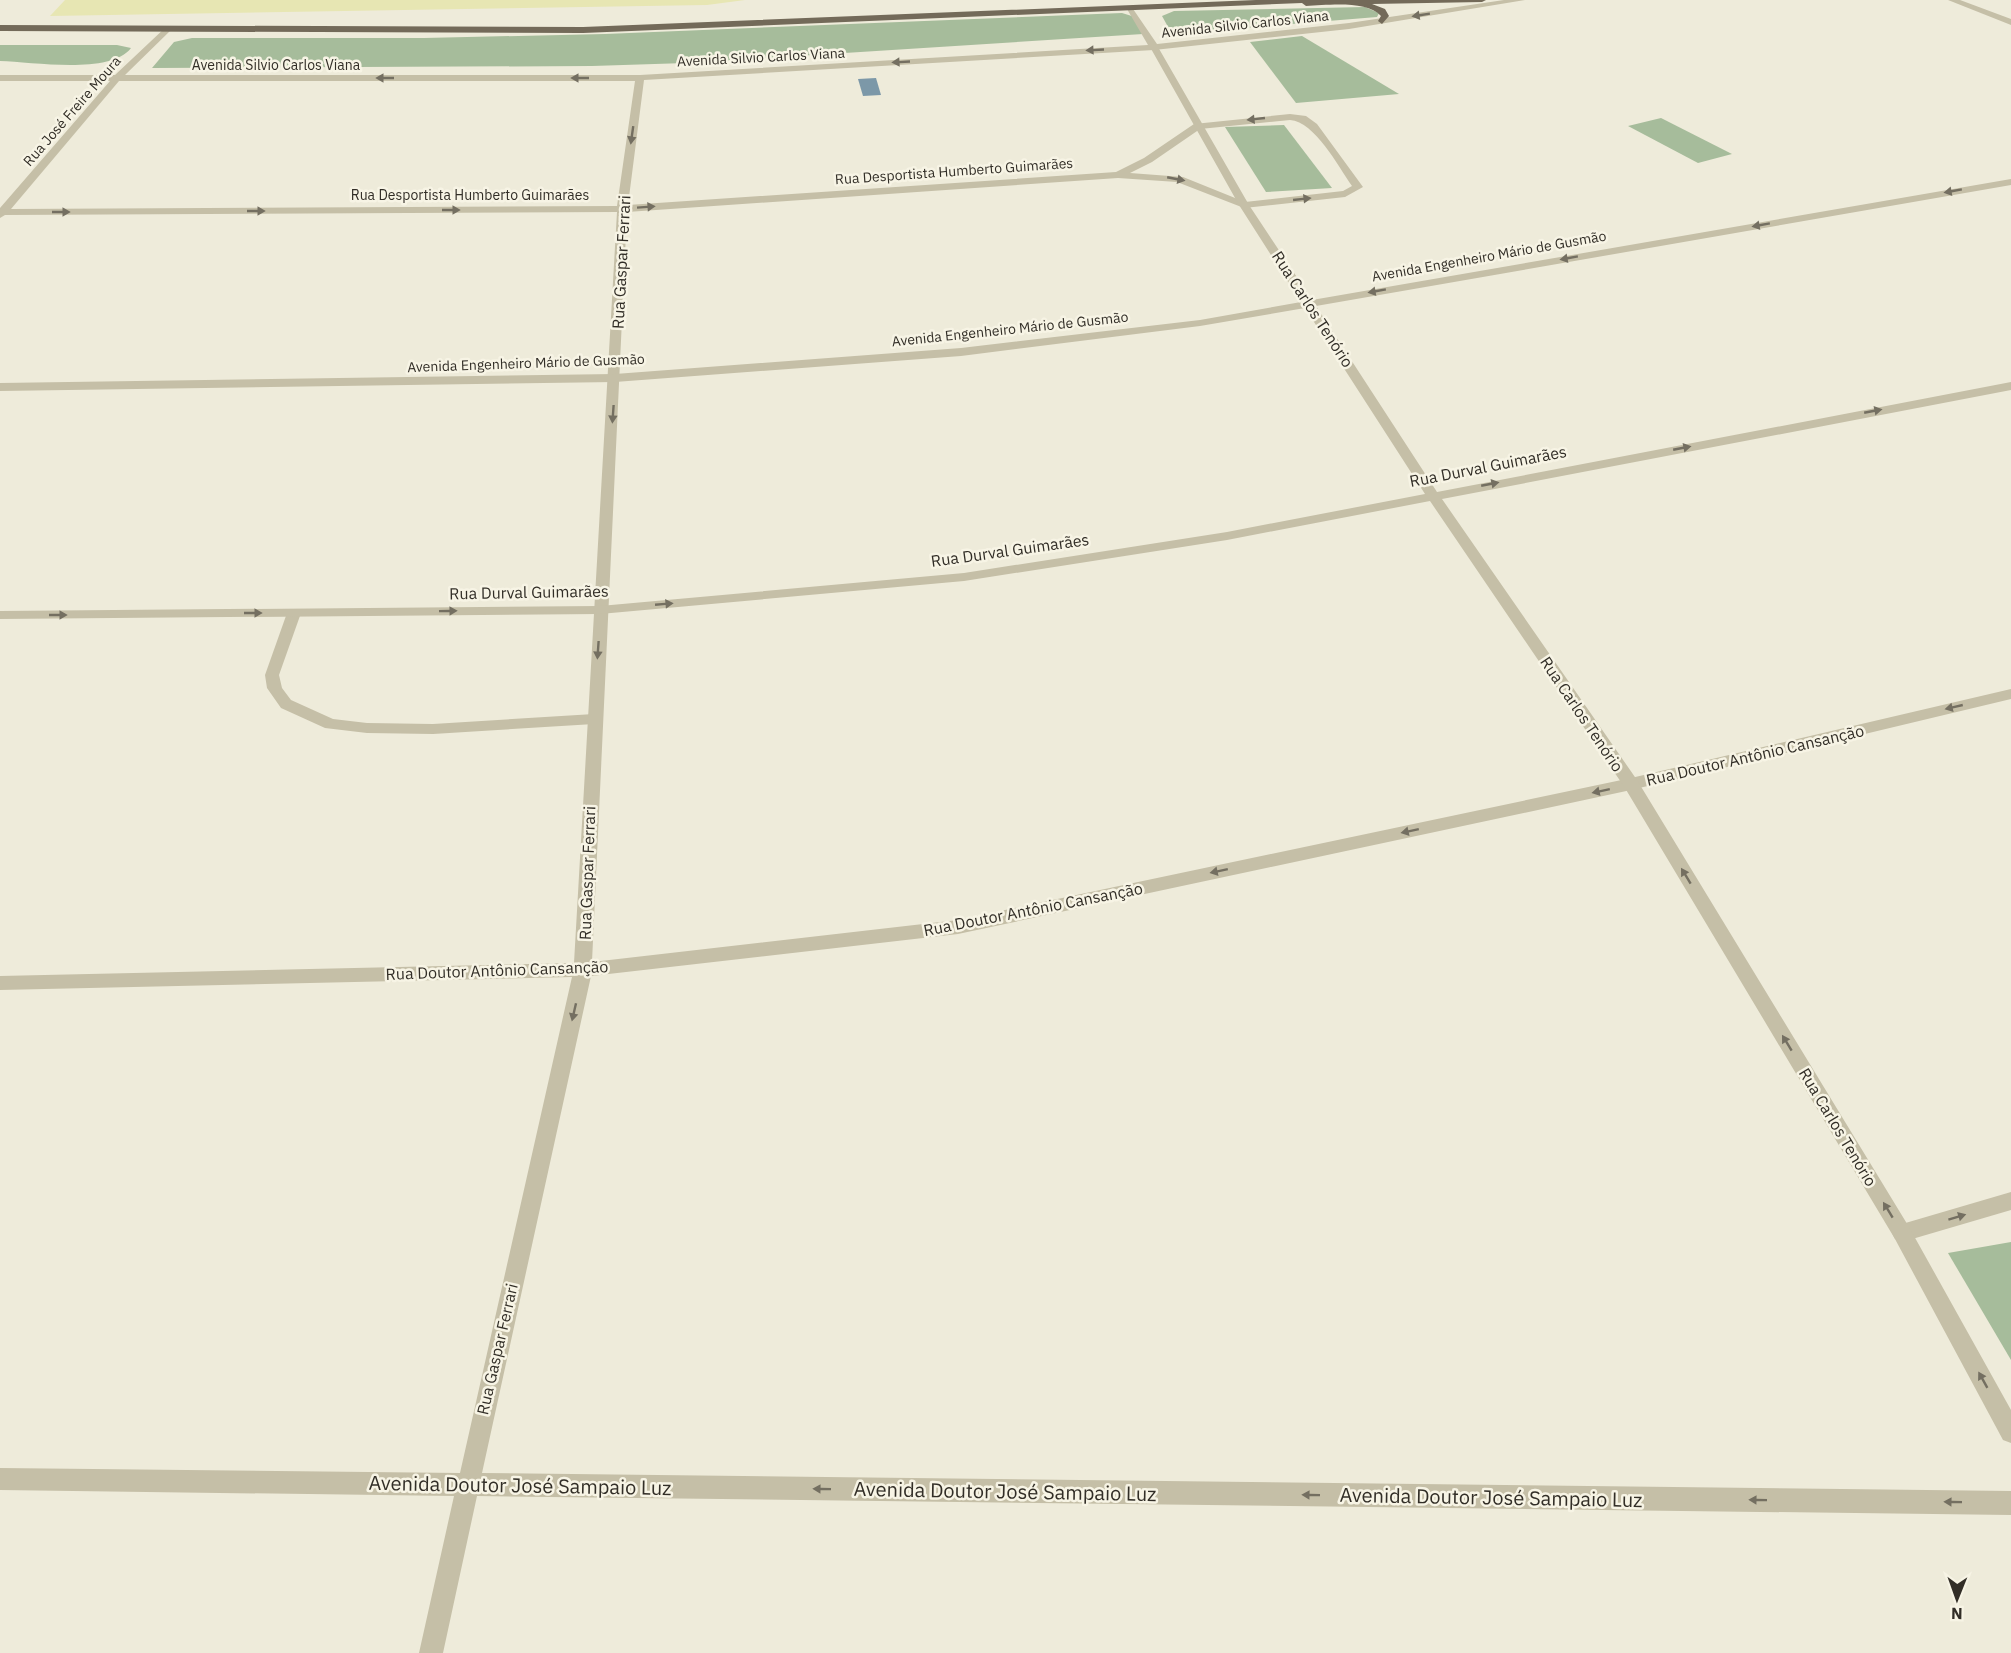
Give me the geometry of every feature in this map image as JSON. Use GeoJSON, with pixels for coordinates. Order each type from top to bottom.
{"type":"FeatureCollection","features":[{"type":"Feature","properties":{"kind":"main road","name":"Avenida Silvio Carlos Viana"},"geometry":{"type":"LineString","coordinates":[[1290,3],[1317,0]]}},
{"type":"Feature","properties":{"kind":"main road","name":"Avenida Silvio Carlos Viana"},"geometry":{"type":"LineString","coordinates":[[0,28],[583,30],[1290,3],[1350,4],[1482,0]]}},
{"type":"Feature","properties":{"kind":"main road"},"geometry":{"type":"LineString","coordinates":[[1350,4],[1382,11],[1385,16],[1382,21]]}},
{"type":"Feature","properties":{"kind":"street","name":"Avenida Silvio Carlos Viana"},"geometry":{"type":"LineString","coordinates":[[0,78],[640,78],[1154,47],[1382,21],[1521,0]]}},
{"type":"Feature","properties":{"kind":"street"},"geometry":{"type":"LineString","coordinates":[[1952,0],[2011,22]]}},
{"type":"Feature","properties":{"kind":"street","name":"Rua Carlos Tenório"},"geometry":{"type":"LineString","coordinates":[[1131,9],[1244,205],[1310,302],[1432,494],[1630,784],[1902,1233],[2011,1432]]}},
{"type":"Feature","properties":{"kind":"street","name":"Rua José Freire Moura"},"geometry":{"type":"LineString","coordinates":[[1,213],[116,79],[168,29]]}},
{"type":"Feature","properties":{"kind":"street","name":"Rua Gaspar Ferrari"},"geometry":{"type":"LineString","coordinates":[[431,1653],[583,970],[594,719],[615,378],[622,209],[640,78]]}},
{"type":"Feature","properties":{"kind":"street","name":"Rua Desportista Humberto Guimarães"},"geometry":{"type":"LineString","coordinates":[[1,213],[622,209],[1118,175],[1179,179],[1244,205],[1345,194],[1358,187],[1323,136],[1303,118],[1266,118],[1197,126],[1155,156],[1118,175]]}},
{"type":"Feature","properties":{"kind":"street","name":"Avenida Engenheiro Mário de Gusmão"},"geometry":{"type":"LineString","coordinates":[[0,387],[615,378],[961,352],[1200,323],[1310,302],[2011,182]]}},
{"type":"Feature","properties":{"kind":"street","name":"Rua Durval Guimarães"},"geometry":{"type":"LineString","coordinates":[[0,615],[600,610],[964,577],[1227,536],[1432,494],[2011,386]]}},
{"type":"Feature","properties":{"kind":"street"},"geometry":{"type":"LineString","coordinates":[[294,613],[272,675],[275,688],[286,705],[330,724],[367,728],[433,729],[594,719]]}},
{"type":"Feature","properties":{"kind":"street","name":"Rua Doutor Antônio Cansanção"},"geometry":{"type":"LineString","coordinates":[[0,983],[583,970],[958,927],[1630,784],[2011,694]]}},
{"type":"Feature","properties":{"kind":"street"},"geometry":{"type":"LineString","coordinates":[[1902,1233],[2011,1201]]}},
{"type":"Feature","properties":{"kind":"street","name":"Avenida Doutor José Sampaio Luz"},"geometry":{"type":"LineString","coordinates":[[0,1479],[2011,1503]]}},
{"type":"Feature","properties":{"kind":"shaded area"},"geometry":{"type":"Polygon","coordinates":[[[1365,7],[1379,13],[1377,17],[1172,34],[1162,16],[1174,11],[1365,7]]]}},
{"type":"Feature","properties":{"kind":"shaded area"},"geometry":{"type":"Polygon","coordinates":[[[1122,13],[1135,17],[1143,34],[686,63],[592,66],[152,68],[174,42],[192,38],[424,38],[605,34],[1122,13]]]}},
{"type":"Feature","properties":{"kind":"shaded area"},"geometry":{"type":"Polygon","coordinates":[[[1302,36],[1399,94],[1296,103],[1250,42],[1302,36]]]}},
{"type":"Feature","properties":{"kind":"shaded area"},"geometry":{"type":"Polygon","coordinates":[[[0,45],[117,45],[131,48],[121,56],[107,62],[70,65],[0,61],[0,45]]]}},
{"type":"Feature","properties":{"kind":"shaded area"},"geometry":{"type":"Polygon","coordinates":[[[1661,118],[1732,154],[1698,163],[1628,126],[1661,118]]]}},
{"type":"Feature","properties":{"kind":"shaded area"},"geometry":{"type":"Polygon","coordinates":[[[1284,125],[1332,188],[1266,192],[1225,127],[1284,125]]]}},
{"type":"Feature","properties":{"kind":"shaded area"},"geometry":{"type":"Polygon","coordinates":[[[2011,1242],[2011,1360],[1948,1253],[2011,1242]]]}},
{"type":"Feature","properties":{"kind":"sand"},"geometry":{"type":"Polygon","coordinates":[[[65,0],[745,0],[707,5],[50,16],[65,0]]]}},
{"type":"Feature","properties":{"kind":"water"},"geometry":{"type":"Polygon","coordinates":[[[876,78],[881,95],[863,96],[858,79],[876,78]]]}}]}
